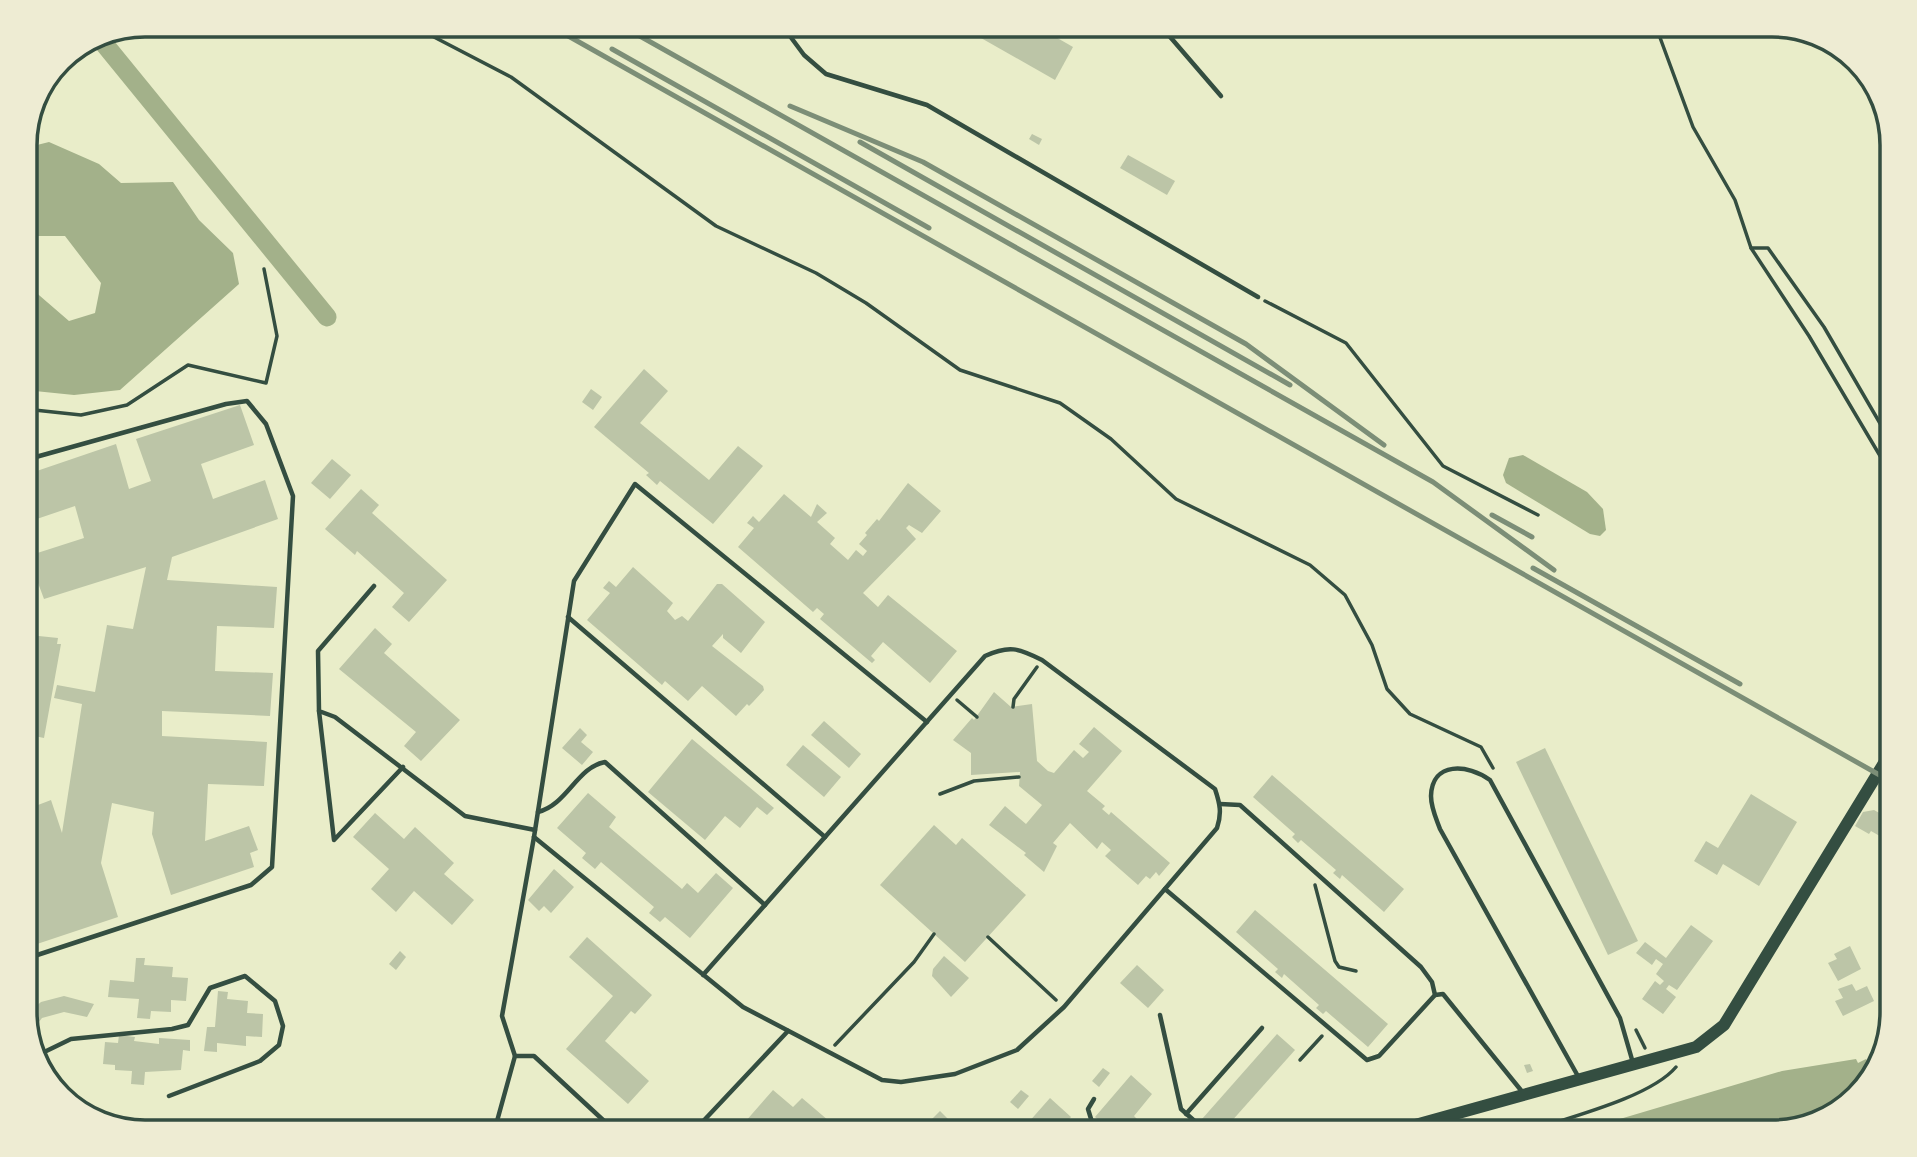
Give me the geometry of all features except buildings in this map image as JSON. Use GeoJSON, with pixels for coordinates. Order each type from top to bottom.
{"type":"FeatureCollection","features":[{"type":"Feature","properties":{"kind":"street"},"geometry":{"type":"LineString","coordinates":[[1432,1120],[1696,1046],[1724,1025],[1880,770]]}},
{"type":"Feature","properties":{"kind":"lane"},"geometry":{"type":"LineString","coordinates":[[791,37],[804,55],[827,74],[927,105],[1258,297]]}},
{"type":"Feature","properties":{"kind":"lane"},"geometry":{"type":"LineString","coordinates":[[1170,37],[1221,96]]}},
{"type":"Feature","properties":{"kind":"lane"},"geometry":{"type":"LineString","coordinates":[[37,457],[226,404],[247,401],[267,424],[293,496],[272,867],[251,885],[37,955]]}},
{"type":"Feature","properties":{"kind":"lane"},"geometry":{"type":"LineString","coordinates":[[497,1120],[515,1056],[502,1016],[534,837],[574,581],[635,484],[927,722]]}},
{"type":"Feature","properties":{"kind":"lane"},"geometry":{"type":"LineString","coordinates":[[374,586],[318,651],[319,712],[334,840],[403,767]]}},
{"type":"Feature","properties":{"kind":"lane"},"geometry":{"type":"LineString","coordinates":[[568,617],[825,837]]}},
{"type":"Feature","properties":{"kind":"lane"},"geometry":{"type":"LineString","coordinates":[[534,837],[703,975],[743,1007],[882,1080],[901,1082],[955,1074],[1017,1050],[1064,1007],[1217,828],[1222,815],[1220,804],[1214,789],[1042,660],[1021,650],[1002,648],[985,656],[703,975]]}},
{"type":"Feature","properties":{"kind":"lane"},"geometry":{"type":"LineString","coordinates":[[319,712],[335,717],[465,816],[535,830]]}},
{"type":"Feature","properties":{"kind":"lane"},"geometry":{"type":"LineString","coordinates":[[538,812],[552,809],[594,764],[605,762],[765,905]]}},
{"type":"Feature","properties":{"kind":"lane"},"geometry":{"type":"LineString","coordinates":[[1579,1079],[1440,829],[1431,794],[1437,780],[1455,767],[1466,767],[1490,780],[1620,1018],[1633,1064]]}},
{"type":"Feature","properties":{"kind":"lane"},"geometry":{"type":"LineString","coordinates":[[1220,804],[1240,805],[1422,967],[1432,982],[1435,995]]}},
{"type":"Feature","properties":{"kind":"lane"},"geometry":{"type":"LineString","coordinates":[[1165,889],[1328,1030],[1367,1060],[1379,1056],[1435,995],[1443,994],[1524,1094]]}},
{"type":"Feature","properties":{"kind":"lane"},"geometry":{"type":"LineString","coordinates":[[45,1052],[71,1039],[172,1029],[188,1024],[211,988],[245,976],[275,1001],[283,1026],[279,1045],[260,1061],[169,1096]]}},
{"type":"Feature","properties":{"kind":"lane"},"geometry":{"type":"LineString","coordinates":[[1160,1015],[1176,1094],[1181,1109],[1193,1120]]}},
{"type":"Feature","properties":{"kind":"lane"},"geometry":{"type":"LineString","coordinates":[[1186,1114],[1262,1028]]}},
{"type":"Feature","properties":{"kind":"lane"},"geometry":{"type":"LineString","coordinates":[[704,1120],[788,1031]]}},
{"type":"Feature","properties":{"kind":"lane"},"geometry":{"type":"LineString","coordinates":[[515,1056],[534,1056],[603,1120]]}},
{"type":"Feature","properties":{"kind":"lane"},"geometry":{"type":"LineString","coordinates":[[1088,1120],[1088,1109],[1094,1099]]}},
{"type":"Feature","properties":{"kind":"path"},"geometry":{"type":"LineString","coordinates":[[434,37],[511,77],[716,226],[816,273],[866,303],[960,370],[1060,403],[1111,439],[1176,499],[1310,565],[1345,595],[1372,645],[1387,689],[1410,714],[1481,747],[1495,771]]}},
{"type":"Feature","properties":{"kind":"path"},"geometry":{"type":"LineString","coordinates":[[1660,37],[1693,127],[1735,200],[1751,248],[1809,336],[1880,456]]}},
{"type":"Feature","properties":{"kind":"path"},"geometry":{"type":"LineString","coordinates":[[1751,248],[1768,248],[1824,327],[1880,423]]}},
{"type":"Feature","properties":{"kind":"path"},"geometry":{"type":"LineString","coordinates":[[37,411],[81,415],[127,405],[188,365],[266,383],[277,336],[264,269]]}},
{"type":"Feature","properties":{"kind":"path"},"geometry":{"type":"LineString","coordinates":[[1258,297],[1346,343],[1443,466],[1538,515]]}},
{"type":"Feature","properties":{"kind":"path"},"geometry":{"type":"LineString","coordinates":[[1013,707],[1014,699],[1042,660]]}},
{"type":"Feature","properties":{"kind":"path"},"geometry":{"type":"LineString","coordinates":[[951,695],[977,717]]}},
{"type":"Feature","properties":{"kind":"path"},"geometry":{"type":"LineString","coordinates":[[940,794],[974,781],[1018,778]]}},
{"type":"Feature","properties":{"kind":"path"},"geometry":{"type":"LineString","coordinates":[[1317,874],[1314,881],[1335,961],[1339,967],[1356,971]]}},
{"type":"Feature","properties":{"kind":"path"},"geometry":{"type":"LineString","coordinates":[[829,1052],[914,961],[934,934]]}},
{"type":"Feature","properties":{"kind":"path"},"geometry":{"type":"LineString","coordinates":[[988,937],[1064,1007]]}},
{"type":"Feature","properties":{"kind":"path"},"geometry":{"type":"LineString","coordinates":[[1632,1024],[1651,1059]]}},
{"type":"Feature","properties":{"kind":"path"},"geometry":{"type":"LineString","coordinates":[[1300,1060],[1328,1030]]}},
{"type":"Feature","properties":{"kind":"path"},"geometry":{"type":"LineString","coordinates":[[1568,1120],[1667,1077],[1684,1058],[1680,1051]]}},
{"type":"Feature","properties":{"kind":"shaded area"},"geometry":{"type":"Polygon","coordinates":[[[49,142],[99,164],[121,183],[173,182],[199,220],[233,253],[239,284],[120,390],[74,395],[37,391],[37,293],[69,321],[95,313],[101,283],[65,236],[37,236],[37,145],[49,142]]]}},
{"type":"Feature","properties":{"kind":"shaded area"},"geometry":{"type":"Polygon","coordinates":[[[1523,455],[1587,492],[1603,509],[1606,530],[1600,536],[1590,534],[1506,483],[1503,475],[1509,458],[1523,455]]]}},
{"type":"Feature","properties":{"kind":"shaded area"},"geometry":{"type":"Polygon","coordinates":[[[1856,1059],[1858,1063],[1866,1059],[1866,1066],[1849,1089],[1826,1106],[1800,1117],[1772,1120],[1617,1120],[1782,1071],[1856,1059]]]}},
{"type":"Feature","properties":{"kind":"waterway"},"geometry":{"type":"LineString","coordinates":[[105,45],[327,317]]}},
{"type":"Feature","properties":{"kind":"railway"},"geometry":{"type":"LineString","coordinates":[[570,37],[1880,775]]}},
{"type":"Feature","properties":{"kind":"railway"},"geometry":{"type":"LineString","coordinates":[[642,37],[1433,482],[1554,570]]}},
{"type":"Feature","properties":{"kind":"railway"},"geometry":{"type":"LineString","coordinates":[[612,49],[929,228]]}},
{"type":"Feature","properties":{"kind":"railway"},"geometry":{"type":"LineString","coordinates":[[790,106],[923,162],[1246,344],[1384,445]]}},
{"type":"Feature","properties":{"kind":"railway"},"geometry":{"type":"LineString","coordinates":[[860,142],[1290,385]]}},
{"type":"Feature","properties":{"kind":"railway"},"geometry":{"type":"LineString","coordinates":[[1492,515],[1532,537]]}},
{"type":"Feature","properties":{"kind":"railway"},"geometry":{"type":"LineString","coordinates":[[1533,568],[1740,684]]}}]}
